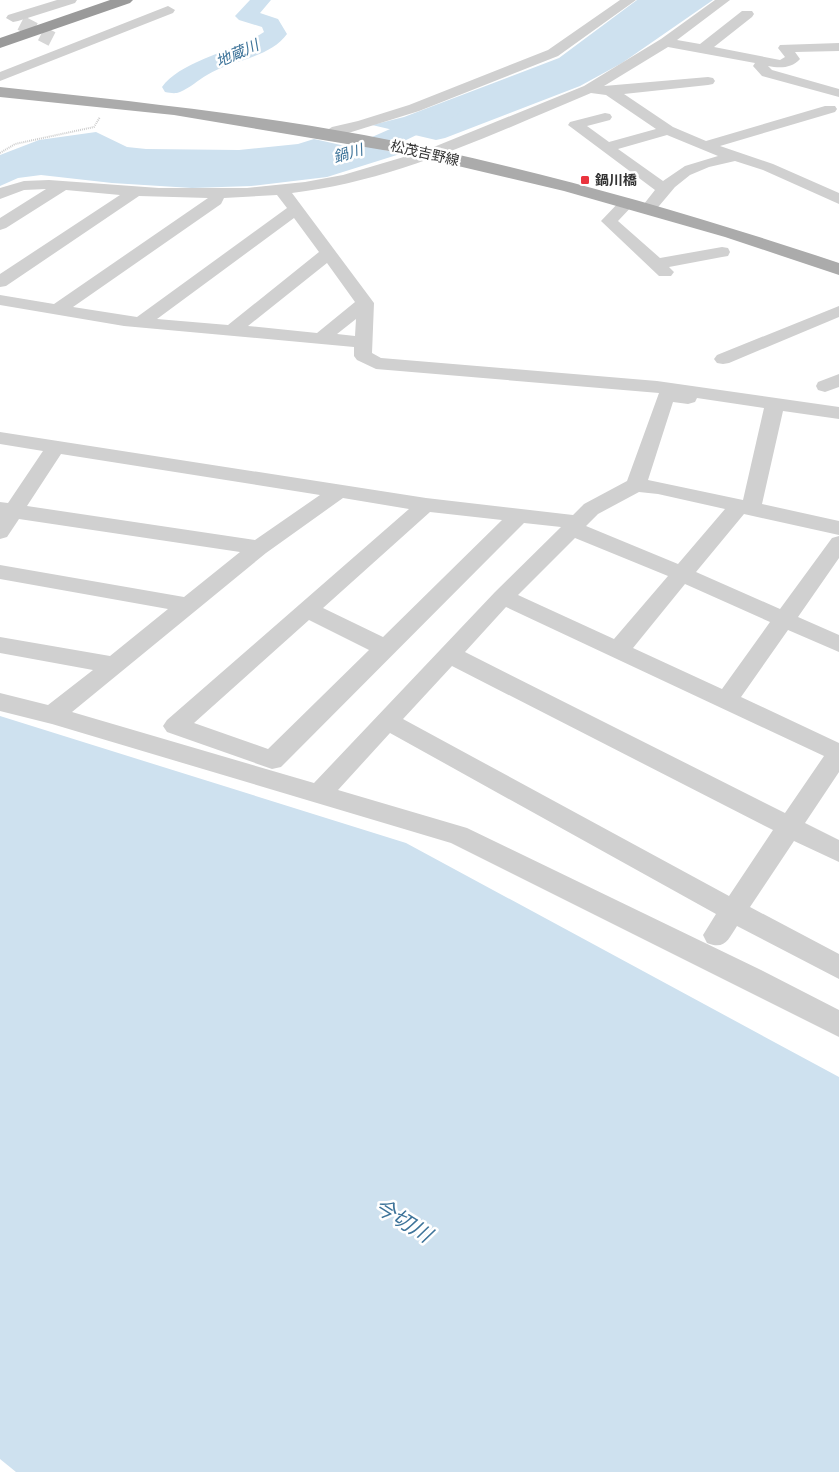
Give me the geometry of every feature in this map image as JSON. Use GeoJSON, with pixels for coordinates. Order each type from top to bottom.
{"type":"FeatureCollection","features":[{"type":"Feature","properties":{"kind":"highway"},"geometry":{"type":"LineString","coordinates":[[0,43],[125,0]]}},
{"type":"Feature","properties":{"kind":"main road","name":"松茂吉野線"},"geometry":{"type":"LineString","coordinates":[[0,92],[174,110],[329,134],[407,149],[569,186],[732,233],[839,268]]}},
{"type":"Feature","properties":{"kind":"street"},"geometry":{"type":"LineString","coordinates":[[0,12],[17,21],[70,0]]}},
{"type":"Feature","properties":{"kind":"street"},"geometry":{"type":"LineString","coordinates":[[329,134],[414,108],[553,53],[629,0]]}},
{"type":"Feature","properties":{"kind":"street"},"geometry":{"type":"LineString","coordinates":[[0,194],[11,188],[48,184],[135,192],[218,194],[281,189],[341,180],[404,159],[428,154],[589,89],[666,42],[723,0]]}},
{"type":"Feature","properties":{"kind":"street"},"geometry":{"type":"LineString","coordinates":[[0,77],[168,10]]}},
{"type":"Feature","properties":{"kind":"street"},"geometry":{"type":"LineString","coordinates":[[703,49],[747,14]]}},
{"type":"Feature","properties":{"kind":"street"},"geometry":{"type":"LineString","coordinates":[[52,39],[72,48]]}},
{"type":"Feature","properties":{"kind":"street"},"geometry":{"type":"LineString","coordinates":[[666,42],[781,64],[793,59],[785,48],[839,47]]}},
{"type":"Feature","properties":{"kind":"street"},"geometry":{"type":"LineString","coordinates":[[758,60],[762,70],[767,73],[839,93]]}},
{"type":"Feature","properties":{"kind":"street"},"geometry":{"type":"LineString","coordinates":[[589,89],[610,91],[708,81]]}},
{"type":"Feature","properties":{"kind":"street"},"geometry":{"type":"LineString","coordinates":[[610,91],[668,130],[705,146],[768,167],[839,199]]}},
{"type":"Feature","properties":{"kind":"street"},"geometry":{"type":"LineString","coordinates":[[705,146],[830,109]]}},
{"type":"Feature","properties":{"kind":"street"},"geometry":{"type":"LineString","coordinates":[[605,117],[575,125],[664,190]]}},
{"type":"Feature","properties":{"kind":"street"},"geometry":{"type":"LineString","coordinates":[[606,148],[668,130]]}},
{"type":"Feature","properties":{"kind":"street"},"geometry":{"type":"LineString","coordinates":[[648,209],[664,190],[684,172],[702,165],[738,156]]}},
{"type":"Feature","properties":{"kind":"street"},"geometry":{"type":"LineString","coordinates":[[0,225],[62,186]]}},
{"type":"Feature","properties":{"kind":"street"},"geometry":{"type":"LineString","coordinates":[[281,189],[365,303],[363,356],[372,358],[376,363],[657,387],[839,414]]}},
{"type":"Feature","properties":{"kind":"street"},"geometry":{"type":"LineString","coordinates":[[0,282],[135,192]]}},
{"type":"Feature","properties":{"kind":"street"},"geometry":{"type":"LineString","coordinates":[[57,310],[215,201],[218,194]]}},
{"type":"Feature","properties":{"kind":"street"},"geometry":{"type":"LineString","coordinates":[[627,203],[609,222],[661,268],[722,252]]}},
{"type":"Feature","properties":{"kind":"street"},"geometry":{"type":"LineString","coordinates":[[141,322],[295,209]]}},
{"type":"Feature","properties":{"kind":"street"},"geometry":{"type":"LineString","coordinates":[[231,331],[328,253]]}},
{"type":"Feature","properties":{"kind":"street"},"geometry":{"type":"LineString","coordinates":[[0,300],[141,322],[363,342]]}},
{"type":"Feature","properties":{"kind":"street"},"geometry":{"type":"LineString","coordinates":[[320,339],[365,303]]}},
{"type":"Feature","properties":{"kind":"street"},"geometry":{"type":"LineString","coordinates":[[723,359],[839,310]]}},
{"type":"Feature","properties":{"kind":"street"},"geometry":{"type":"LineString","coordinates":[[636,485],[666,396],[774,408],[839,419]]}},
{"type":"Feature","properties":{"kind":"street"},"geometry":{"type":"LineString","coordinates":[[618,650],[682,574],[745,507],[774,408]]}},
{"type":"Feature","properties":{"kind":"street"},"geometry":{"type":"LineString","coordinates":[[0,438],[338,492],[574,525],[784,621],[839,644]]}},
{"type":"Feature","properties":{"kind":"street"},"geometry":{"type":"LineString","coordinates":[[0,532],[7,510],[55,448]]}},
{"type":"Feature","properties":{"kind":"street"},"geometry":{"type":"LineString","coordinates":[[319,794],[502,597],[574,525],[591,509],[636,485],[658,487],[839,528]]}},
{"type":"Feature","properties":{"kind":"street"},"geometry":{"type":"LineString","coordinates":[[52,715],[259,548],[338,492]]}},
{"type":"Feature","properties":{"kind":"street"},"geometry":{"type":"LineString","coordinates":[[426,505],[175,726],[272,760],[519,516]]}},
{"type":"Feature","properties":{"kind":"street"},"geometry":{"type":"LineString","coordinates":[[7,510],[259,548]]}},
{"type":"Feature","properties":{"kind":"street"},"geometry":{"type":"LineString","coordinates":[[726,700],[839,543]]}},
{"type":"Feature","properties":{"kind":"street"},"geometry":{"type":"LineString","coordinates":[[0,572],[187,605]]}},
{"type":"Feature","properties":{"kind":"street"},"geometry":{"type":"LineString","coordinates":[[502,597],[839,753],[716,935]]}},
{"type":"Feature","properties":{"kind":"street"},"geometry":{"type":"LineString","coordinates":[[308,610],[385,648]]}},
{"type":"Feature","properties":{"kind":"street"},"geometry":{"type":"LineString","coordinates":[[0,645],[113,666]]}},
{"type":"Feature","properties":{"kind":"street"},"geometry":{"type":"LineString","coordinates":[[449,654],[839,852]]}},
{"type":"Feature","properties":{"kind":"street"},"geometry":{"type":"LineString","coordinates":[[0,702],[52,715],[458,835],[751,978],[839,1024]]}},
{"type":"Feature","properties":{"kind":"street"},"geometry":{"type":"LineString","coordinates":[[387,721],[839,967]]}},
{"type":"Feature","properties":{"kind":"path"},"geometry":{"type":"LineString","coordinates":[[0,153],[15,144],[94,127],[109,103]]}},
{"type":"Feature","properties":{"kind":"water"},"geometry":{"type":"Polygon","coordinates":[[[637,0],[713,0],[622,63],[580,86],[445,138],[436,140],[372,125],[404,117],[559,58],[637,0]]]}},
{"type":"Feature","properties":{"kind":"water"},"geometry":{"type":"Polygon","coordinates":[[[96,132],[127,147],[146,149],[239,150],[298,144],[314,139],[350,147],[360,144],[400,154],[327,177],[251,186],[192,188],[112,183],[41,175],[18,178],[0,186],[0,155],[39,140],[96,132]]]}},
{"type":"Feature","properties":{"kind":"water","name":"今切川"},"geometry":{"type":"Polygon","coordinates":[[[0,716],[406,843],[839,1077],[839,1472],[16,1472],[0,1459],[0,716]]]}},
{"type":"Feature","properties":{"kind":"waterway","name":"地蔵川"},"geometry":{"type":"LineString","coordinates":[[173,87],[200,69],[258,46],[276,34],[271,23],[246,16],[261,0]]}},
{"type":"Feature","properties":{"kind":"waterway","name":"鍋川"},"geometry":{"type":"LineString","coordinates":[[339,156],[371,146],[449,110]]}},
{"type":"Feature","properties":{"kind":"tunnel"},"geometry":{"type":"LineString","coordinates":[[21,23],[52,39]]}},
{"type":"Feature","properties":{"kind":"place","name":"鍋川橋"},"geometry":{"type":"Point","coordinates":[585,180]}}]}
